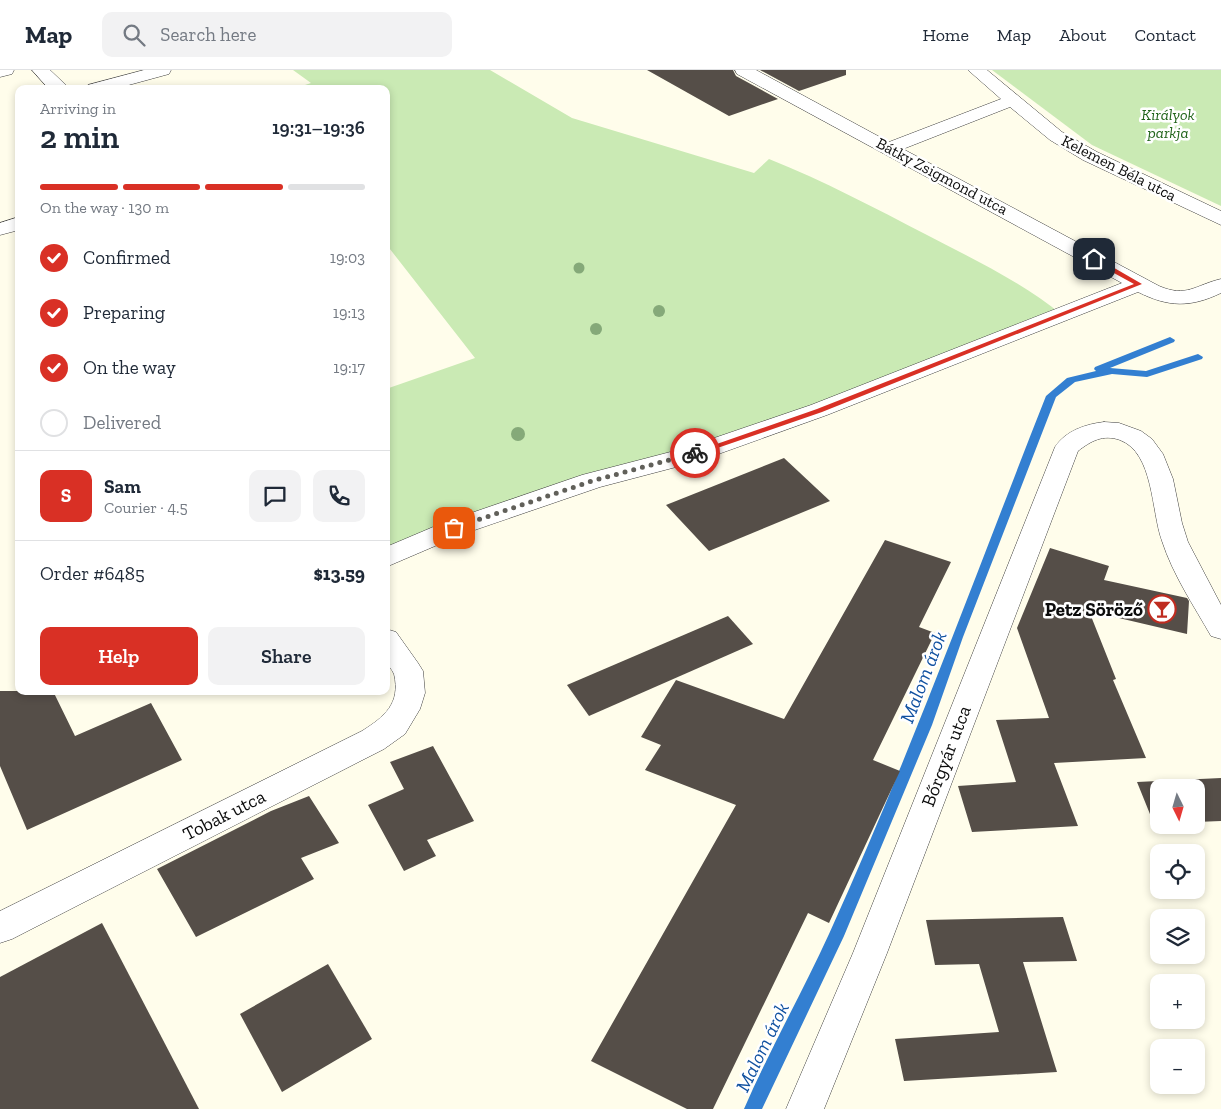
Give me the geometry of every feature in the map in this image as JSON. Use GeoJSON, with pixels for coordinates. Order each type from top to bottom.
{"type":"FeatureCollection","features":[{"type":"Feature","properties":{"kind":"street"},"geometry":{"type":"LineString","coordinates":[[0,72],[6,70]]}},
{"type":"Feature","properties":{"kind":"street"},"geometry":{"type":"LineString","coordinates":[[40,70],[55,85]]}},
{"type":"Feature","properties":{"kind":"street"},"geometry":{"type":"LineString","coordinates":[[109,85],[163,70]]}},
{"type":"Feature","properties":{"kind":"street","name":"Bátky Zsigmond utca"},"geometry":{"type":"LineString","coordinates":[[743,70],[1160,295],[1180,299],[1198,297],[1221,285]]}},
{"type":"Feature","properties":{"kind":"street","name":"Kelemen Béla utca"},"geometry":{"type":"LineString","coordinates":[[976,70],[993,82],[1056,136],[1090,156],[1221,219]]}},
{"type":"Feature","properties":{"kind":"street"},"geometry":{"type":"LineString","coordinates":[[890,148],[1013,100]]}},
{"type":"Feature","properties":{"kind":"street"},"geometry":{"type":"LineString","coordinates":[[0,229],[15,224]]}},
{"type":"Feature","properties":{"kind":"street"},"geometry":{"type":"LineString","coordinates":[[390,556],[454,528],[583,484],[690,455],[820,410],[1139,284]]}},
{"type":"Feature","properties":{"kind":"street","name":"Bőrgyár utca"},"geometry":{"type":"LineString","coordinates":[[805,1109],[870,953],[1067,447],[1082,435],[1096,430],[1110,429],[1130,434],[1147,448],[1159,469],[1168,522],[1180,553],[1221,629]]}},
{"type":"Feature","properties":{"kind":"street","name":"Tobak utca"},"geometry":{"type":"LineString","coordinates":[[0,928],[373,740],[394,726],[405,709],[410,693],[408,671],[390,645]]}},
{"type":"Feature","properties":{"kind":"green space"},"geometry":{"type":"Polygon","coordinates":[[[293,70],[490,70],[572,118],[754,173],[769,159],[789,167],[849,195],[979,262],[1030,292],[1062,315],[390,557],[390,388],[475,358],[390,249],[390,85],[305,85],[311,83],[293,70]]]}},
{"type":"Feature","properties":{"kind":"green space","name":"Királyok parkja"},"geometry":{"type":"Polygon","coordinates":[[[992,70],[1221,70],[1221,206],[1092,145],[992,70]]]}},
{"type":"Feature","properties":{"kind":"building"},"geometry":{"type":"Polygon","coordinates":[[[647,70],[733,70],[736,76],[778,99],[729,116],[647,70]]]}},
{"type":"Feature","properties":{"kind":"building"},"geometry":{"type":"Polygon","coordinates":[[[760,70],[846,70],[846,75],[799,91],[760,70]]]}},
{"type":"Feature","properties":{"kind":"building"},"geometry":{"type":"Polygon","coordinates":[[[784,458],[830,501],[709,551],[666,505],[784,458]]]}},
{"type":"Feature","properties":{"kind":"building"},"geometry":{"type":"Polygon","coordinates":[[[885,540],[951,562],[919,627],[935,633],[873,760],[900,771],[829,923],[808,913],[713,1109],[687,1109],[591,1061],[736,805],[645,770],[661,745],[641,737],[676,680],[784,719],[885,540]]]}},
{"type":"Feature","properties":{"kind":"building"},"geometry":{"type":"Polygon","coordinates":[[[1050,548],[1109,566],[1104,580],[1187,598],[1189,601],[1187,634],[1089,611],[1116,679],[1113,680],[1146,758],[1054,763],[1078,826],[972,832],[958,786],[1016,782],[996,720],[1049,718],[1017,628],[1050,548]]]}},
{"type":"Feature","properties":{"kind":"building"},"geometry":{"type":"Polygon","coordinates":[[[728,616],[753,644],[589,716],[567,685],[728,616]]]}},
{"type":"Feature","properties":{"kind":"building"},"geometry":{"type":"Polygon","coordinates":[[[0,691],[15,691],[15,695],[55,695],[75,736],[151,703],[182,760],[27,830],[0,766],[0,691]]]}},
{"type":"Feature","properties":{"kind":"building"},"geometry":{"type":"Polygon","coordinates":[[[433,746],[474,821],[427,840],[436,856],[404,871],[368,805],[404,789],[390,762],[433,746]]]}},
{"type":"Feature","properties":{"kind":"building"},"geometry":{"type":"Polygon","coordinates":[[[1221,778],[1221,821],[1205,822],[1205,779],[1200,779],[1221,778]]]}},
{"type":"Feature","properties":{"kind":"building"},"geometry":{"type":"Polygon","coordinates":[[[1150,781],[1150,814],[1137,782],[1150,781]]]}},
{"type":"Feature","properties":{"kind":"building"},"geometry":{"type":"Polygon","coordinates":[[[309,796],[339,843],[301,858],[314,879],[196,937],[157,869],[271,811],[309,796]]]}},
{"type":"Feature","properties":{"kind":"building"},"geometry":{"type":"Polygon","coordinates":[[[1063,917],[1077,961],[1023,962],[1057,1072],[904,1081],[895,1039],[999,1032],[979,964],[935,965],[926,920],[1063,917]]]}},
{"type":"Feature","properties":{"kind":"building"},"geometry":{"type":"Polygon","coordinates":[[[102,923],[199,1109],[0,1109],[0,977],[102,923]]]}},
{"type":"Feature","properties":{"kind":"building"},"geometry":{"type":"Polygon","coordinates":[[[328,964],[372,1039],[282,1092],[240,1014],[328,964]]]}},
{"type":"Feature","properties":{"kind":"waterway"},"geometry":{"type":"LineString","coordinates":[[1099,369],[1170,340]]}},
{"type":"Feature","properties":{"kind":"waterway","name":"Malom árok"},"geometry":{"type":"LineString","coordinates":[[753,1109],[836,936],[925,725],[957,637],[1051,396],[1071,380],[1112,371],[1147,374],[1198,357]]}},
{"type":"Feature","properties":{"kind":"way so far"},"geometry":{"type":"LineString","coordinates":[[454,528],[592,481],[695,453]]}},
{"type":"Feature","properties":{"kind":"place","name":"Petz Söröző"},"geometry":{"type":"Point","coordinates":[1162,609]}},
{"type":"Feature","properties":{"kind":"route"},"geometry":{"type":"LineString","coordinates":[[695,453],[820,410],[1139,284],[1094,259]]}}]}
